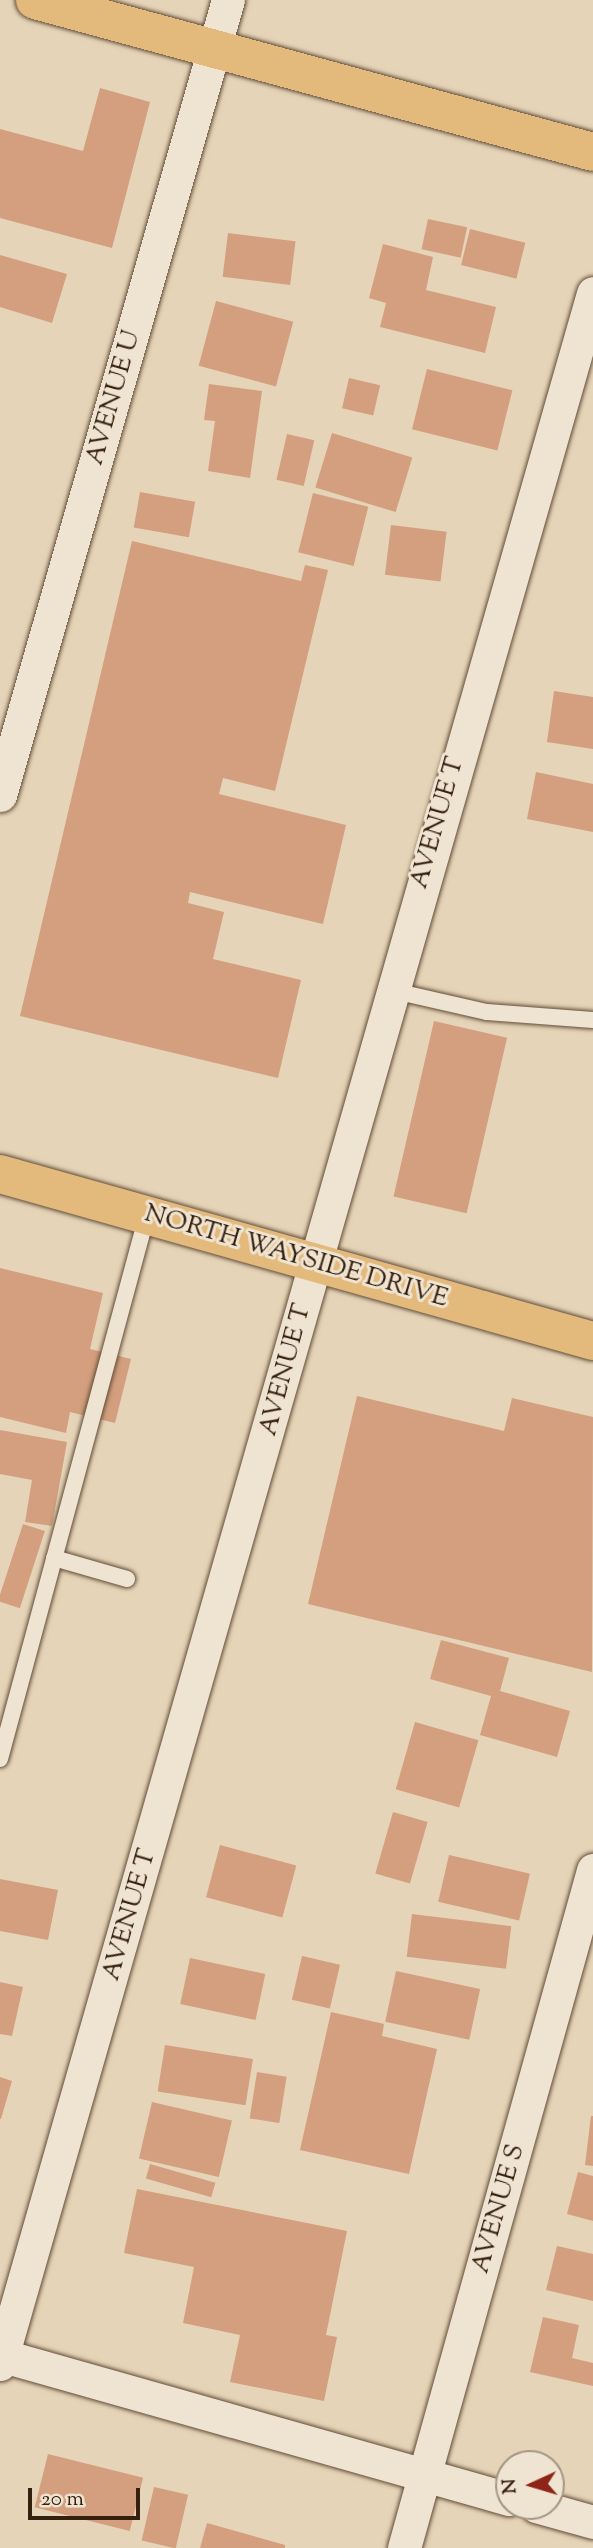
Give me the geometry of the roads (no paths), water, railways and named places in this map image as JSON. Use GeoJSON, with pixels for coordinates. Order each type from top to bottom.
{"type":"FeatureCollection","features":[{"type":"Feature","properties":{"kind":"main road"},"geometry":{"type":"LineString","coordinates":[[35,0],[213,51],[593,152]]}},
{"type":"Feature","properties":{"kind":"main road","name":"NORTH WAYSIDE DRIVE"},"geometry":{"type":"LineString","coordinates":[[0,1174],[593,1341]]}},
{"type":"Feature","properties":{"kind":"street","name":"AVENUE U"},"geometry":{"type":"LineString","coordinates":[[0,795],[228,0]]}},
{"type":"Feature","properties":{"kind":"street","name":"AVENUE T"},"geometry":{"type":"LineString","coordinates":[[1,2358],[315,1263],[390,990],[593,293]]}},
{"type":"Feature","properties":{"kind":"street","name":"AVENUE S"},"geometry":{"type":"LineString","coordinates":[[404,2548],[593,1870]]}},
{"type":"Feature","properties":{"kind":"street"},"geometry":{"type":"LineString","coordinates":[[1,2358],[495,2495]]}},
{"type":"Feature","properties":{"kind":"street"},"geometry":{"type":"LineString","coordinates":[[565,2514],[593,2522]]}},
{"type":"Feature","properties":{"kind":"lane"},"geometry":{"type":"LineString","coordinates":[[390,990],[487,1012],[593,1020]]}},
{"type":"Feature","properties":{"kind":"lane"},"geometry":{"type":"LineString","coordinates":[[0,1759],[147,1215]]}},
{"type":"Feature","properties":{"kind":"lane"},"geometry":{"type":"LineString","coordinates":[[54,1558],[127,1579]]}}]}
